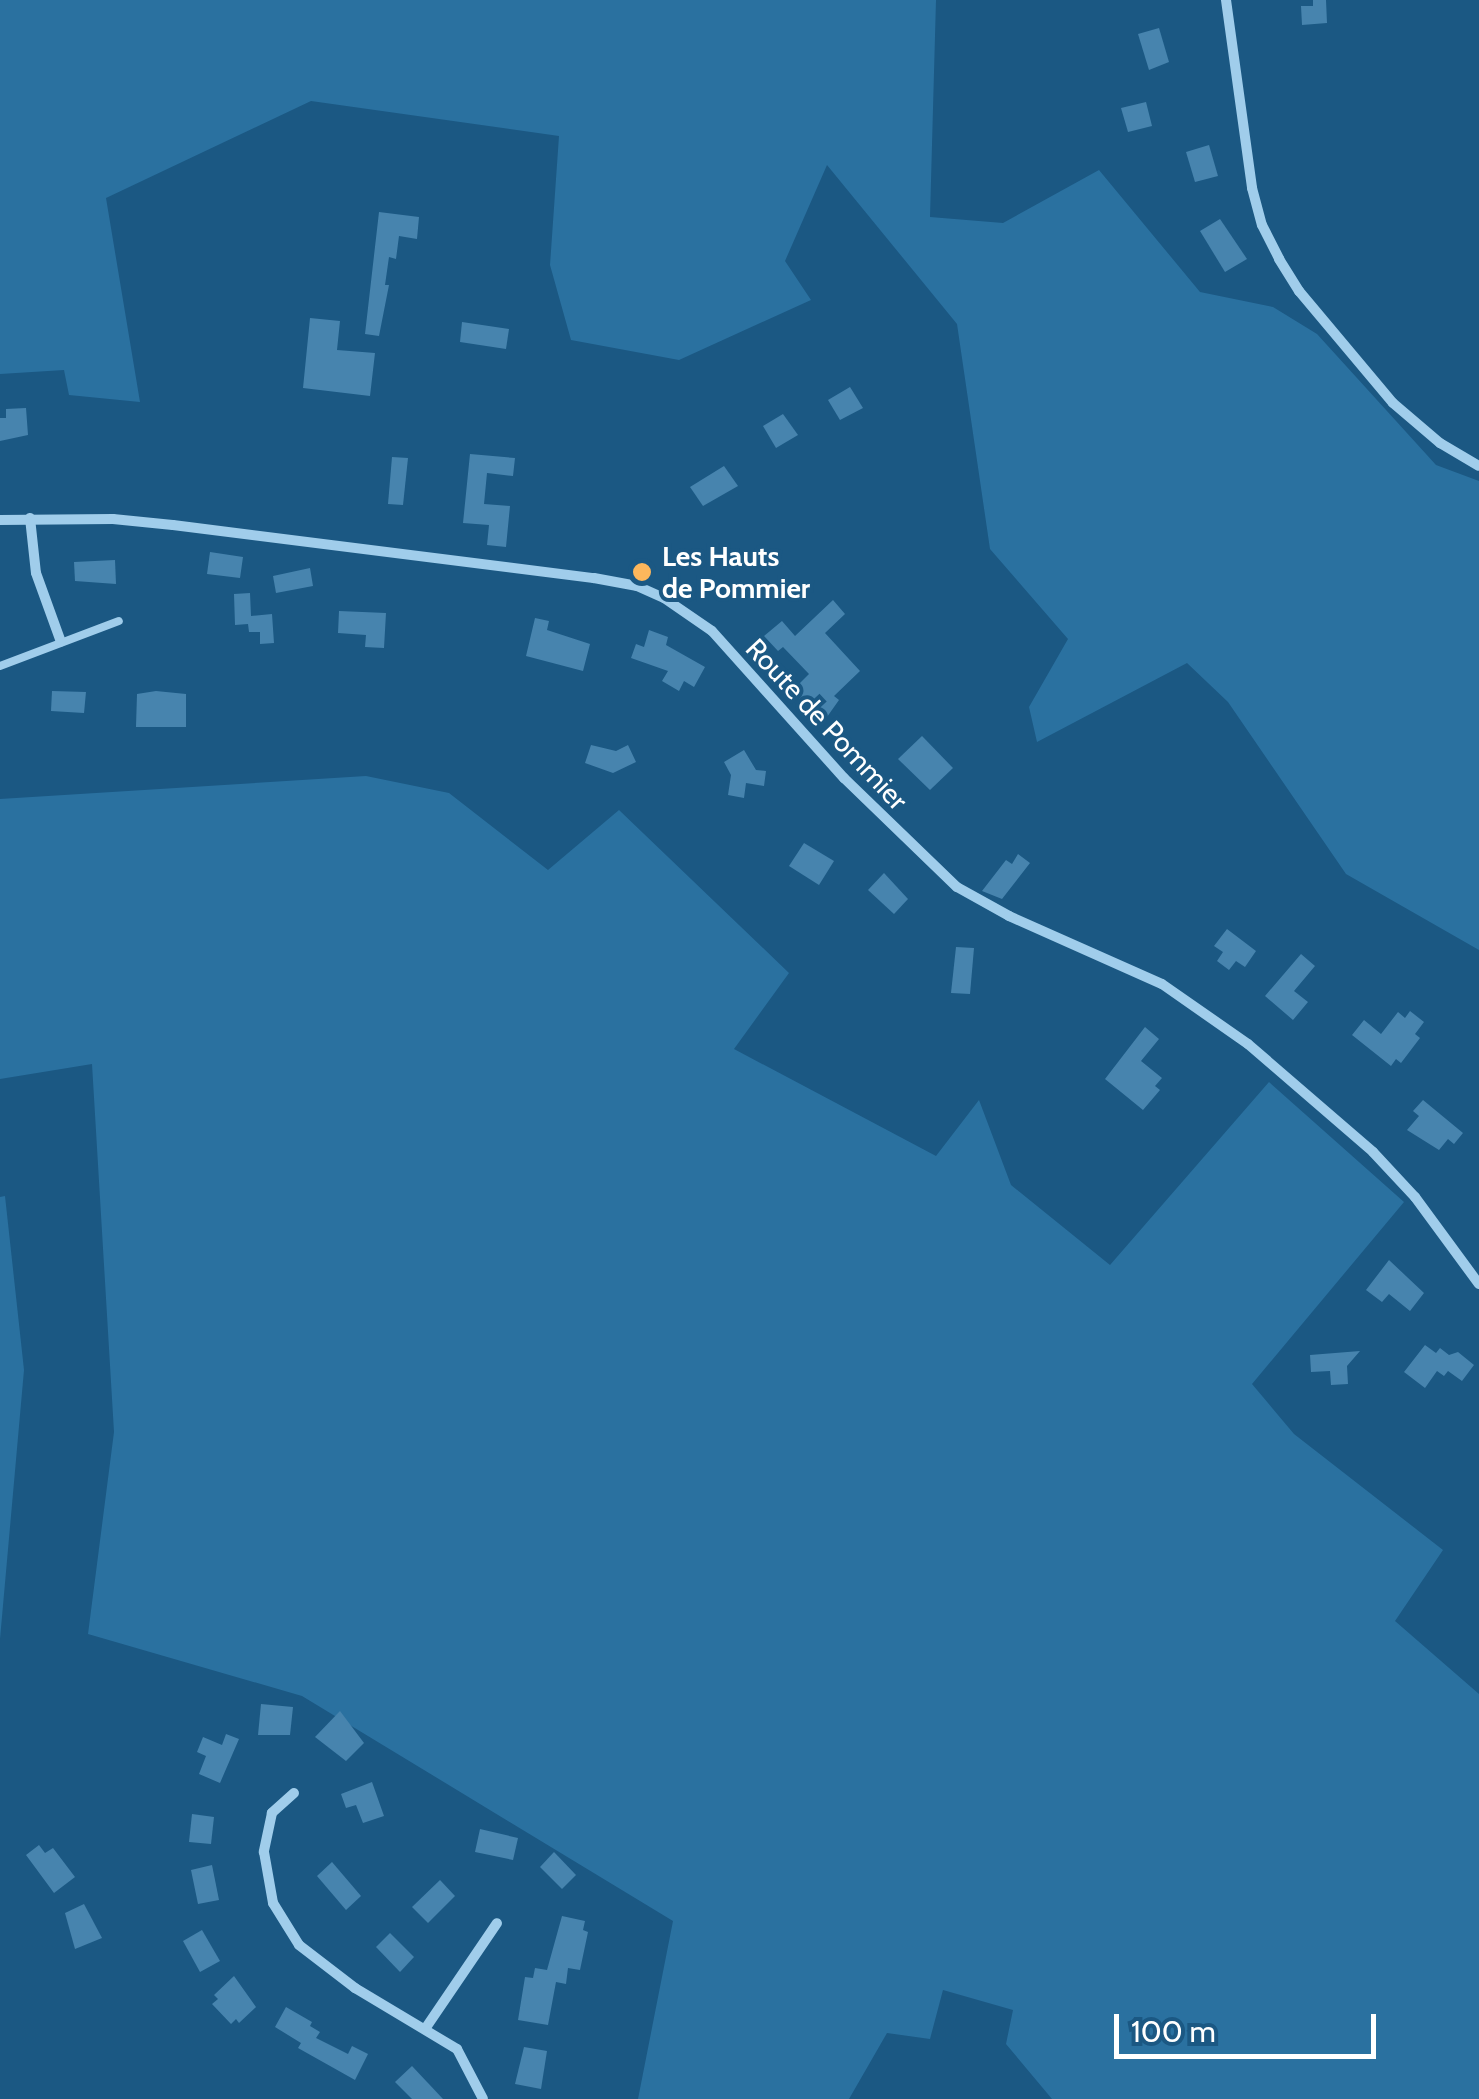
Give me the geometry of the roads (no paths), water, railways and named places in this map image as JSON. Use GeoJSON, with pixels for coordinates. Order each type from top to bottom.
{"type":"FeatureCollection","features":[{"type":"Feature","properties":{"kind":"street"},"geometry":{"type":"LineString","coordinates":[[1226,0],[1252,188],[1279,259],[1299,291],[1393,402],[1440,443],[1479,466]]}},
{"type":"Feature","properties":{"kind":"street"},"geometry":{"type":"LineString","coordinates":[[30,518],[36,573],[61,642]]}},
{"type":"Feature","properties":{"kind":"street","name":"Route de Pommier"},"geometry":{"type":"LineString","coordinates":[[0,520],[113,519],[636,586],[686,612],[712,631],[913,849],[957,887],[1009,916],[1162,984],[1248,1044],[1373,1152],[1415,1197],[1479,1284]]}},
{"type":"Feature","properties":{"kind":"street"},"geometry":{"type":"LineString","coordinates":[[294,1793],[272,1813],[264,1852],[273,1902],[299,1945],[355,1988],[458,2048],[483,2099]]}},
{"type":"Feature","properties":{"kind":"street"},"geometry":{"type":"LineString","coordinates":[[424,2029],[497,1922]]}},
{"type":"Feature","properties":{"kind":"lane"},"geometry":{"type":"LineString","coordinates":[[0,666],[120,620]]}},
{"type":"Feature","properties":{"kind":"place","name":"Les Hauts de Pommier"},"geometry":{"type":"Point","coordinates":[642,572]}}]}
